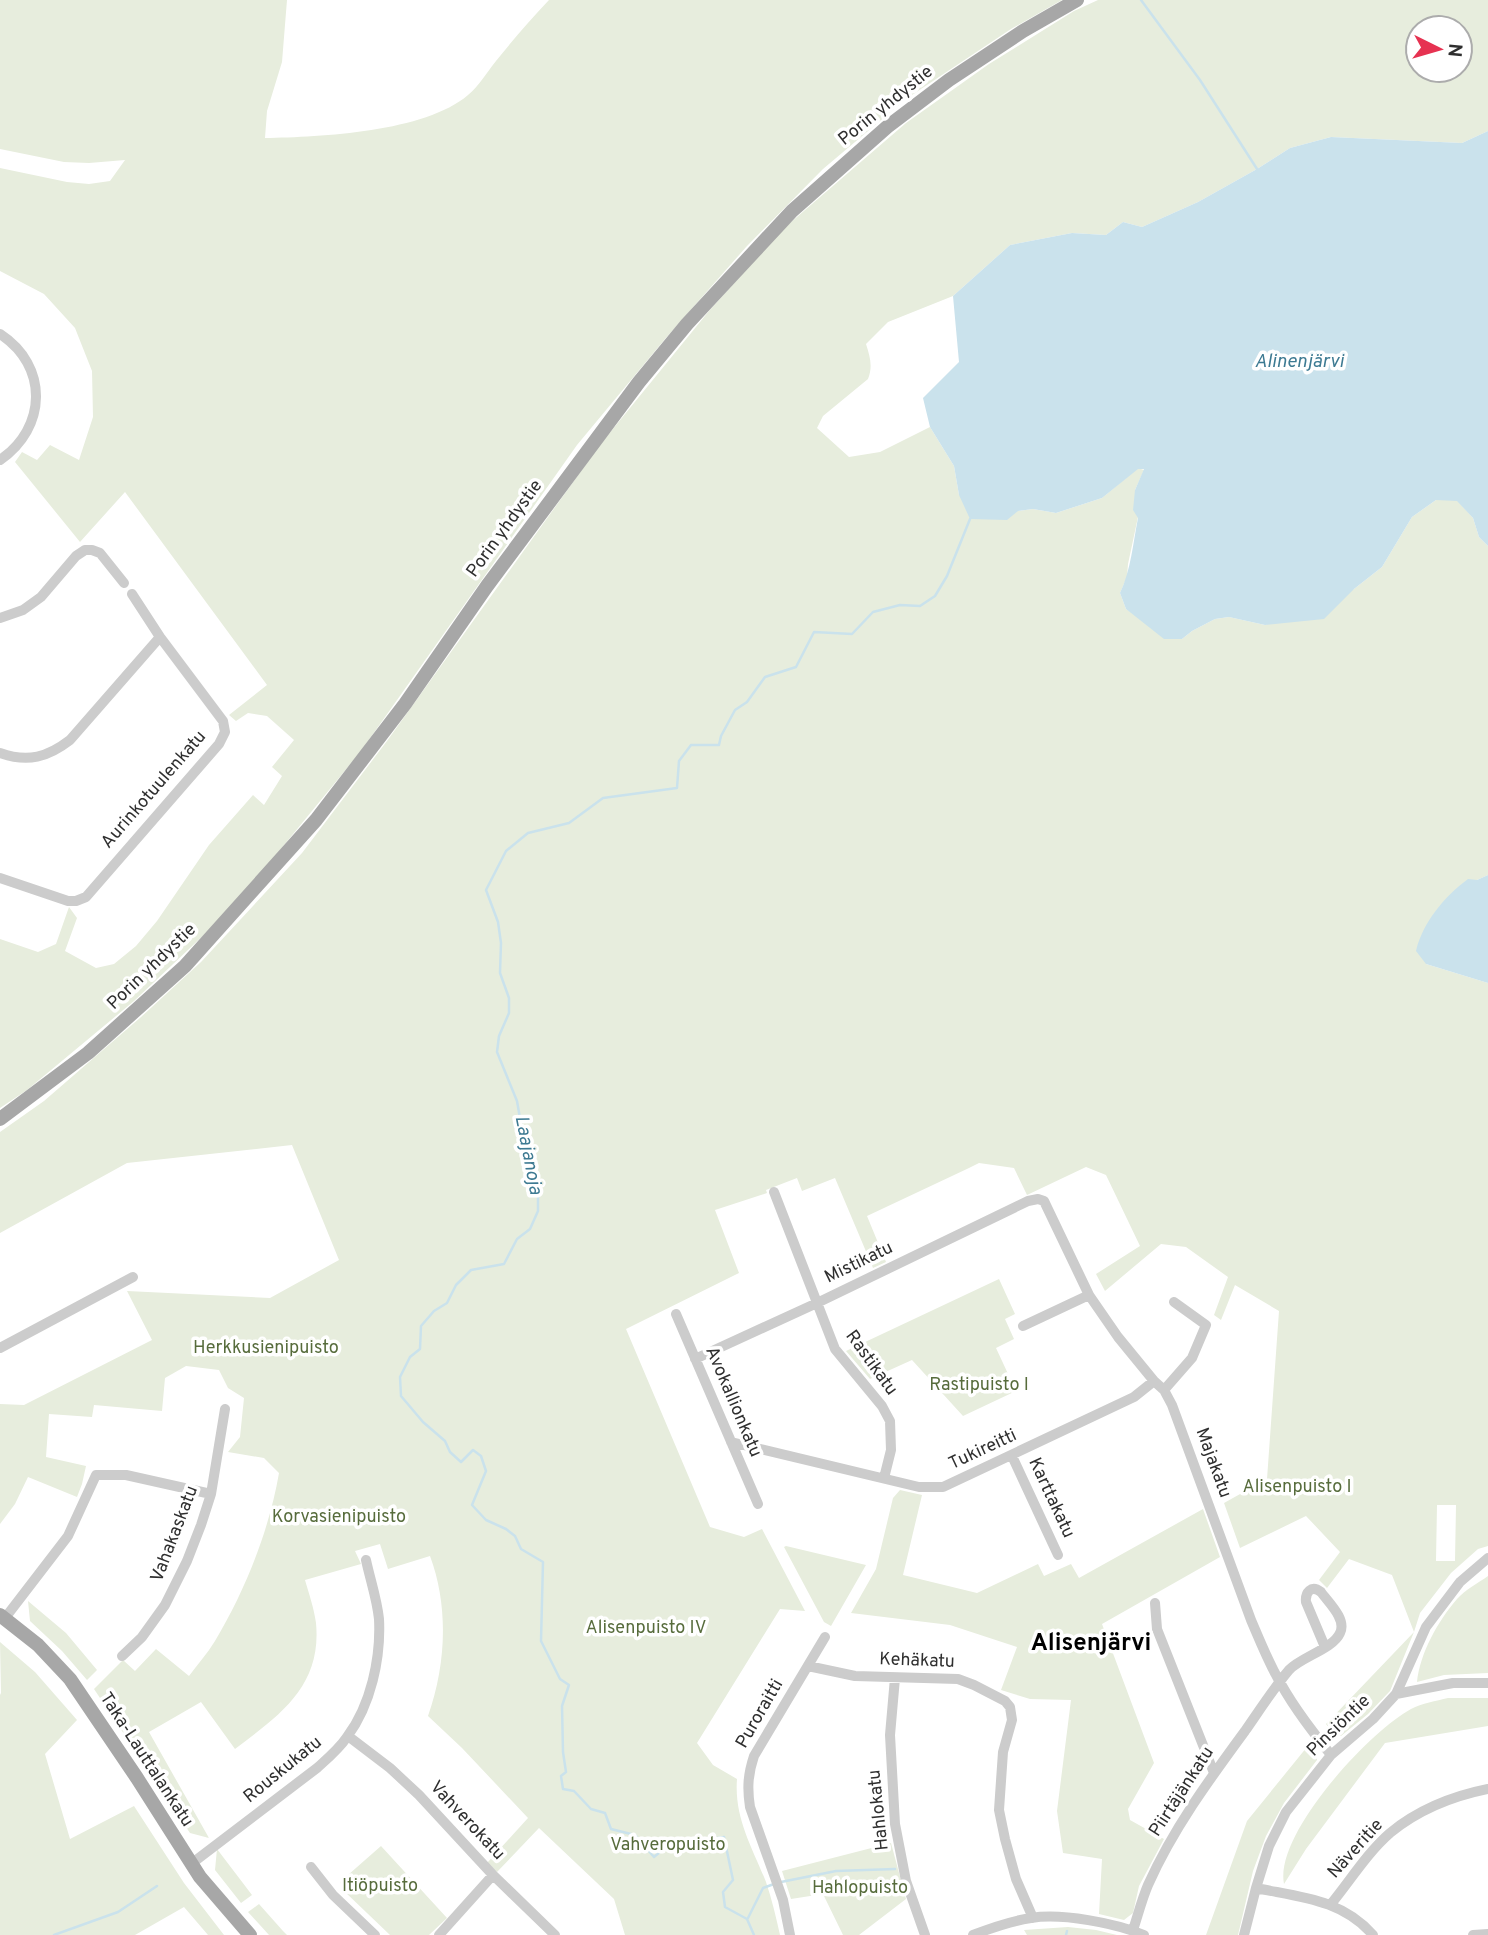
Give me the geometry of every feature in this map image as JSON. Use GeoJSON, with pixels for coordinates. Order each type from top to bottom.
{"type":"FeatureCollection","features":[{"type":"Feature","properties":{"kind":"main road","name":"Porin yhdystie"},"geometry":{"type":"LineString","coordinates":[[0,1119],[88,1053],[185,966],[316,820],[405,704],[486,586],[639,382],[687,324],[792,211],[887,127],[949,80],[1023,31],[1077,0]]}},
{"type":"Feature","properties":{"kind":"main road","name":"Taka-Lauttalankatu"},"geometry":{"type":"LineString","coordinates":[[3,1617],[38,1645],[70,1679],[200,1877],[250,1935]]}},
{"type":"Feature","properties":{"kind":"street"},"geometry":{"type":"LineString","coordinates":[[0,334],[21,353],[33,376],[36,402],[29,430],[18,445],[0,460]]}},
{"type":"Feature","properties":{"kind":"street"},"geometry":{"type":"LineString","coordinates":[[0,618],[23,610],[41,597],[76,556],[85,550],[100,553],[124,583]]}},
{"type":"Feature","properties":{"kind":"street","name":"Aurinkotuulenkatu"},"geometry":{"type":"LineString","coordinates":[[0,878],[68,901],[86,897],[219,744],[225,732],[223,721],[160,637],[132,594]]}},
{"type":"Feature","properties":{"kind":"street"},"geometry":{"type":"LineString","coordinates":[[0,753],[27,759],[56,751],[70,740],[160,637]]}},
{"type":"Feature","properties":{"kind":"street","name":"Rastikatu"},"geometry":{"type":"LineString","coordinates":[[774,1192],[835,1349],[883,1406],[890,1421],[891,1450],[884,1478]]}},
{"type":"Feature","properties":{"kind":"street","name":"Mistikatu"},"geometry":{"type":"LineString","coordinates":[[695,1359],[1028,1201],[1038,1199]]}},
{"type":"Feature","properties":{"kind":"street","name":"Majakatu"},"geometry":{"type":"LineString","coordinates":[[1038,1199],[1044,1201],[1089,1295],[1118,1337],[1164,1390],[1175,1412],[1251,1620],[1280,1683],[1331,1755]]}},
{"type":"Feature","properties":{"kind":"street"},"geometry":{"type":"LineString","coordinates":[[0,1348],[133,1277]]}},
{"type":"Feature","properties":{"kind":"street"},"geometry":{"type":"LineString","coordinates":[[1023,1326],[1089,1295]]}},
{"type":"Feature","properties":{"kind":"street"},"geometry":{"type":"LineString","coordinates":[[1164,1390],[1192,1359],[1206,1325],[1174,1302]]}},
{"type":"Feature","properties":{"kind":"street","name":"Avokallionkatu"},"geometry":{"type":"LineString","coordinates":[[676,1314],[758,1504]]}},
{"type":"Feature","properties":{"kind":"street","name":"Tukireitti"},"geometry":{"type":"LineString","coordinates":[[731,1441],[919,1487],[943,1487],[1012,1457],[1134,1397],[1154,1381]]}},
{"type":"Feature","properties":{"kind":"street","name":"Vahakaskatu"},"geometry":{"type":"LineString","coordinates":[[122,1656],[142,1637],[165,1605],[187,1561],[211,1494],[225,1409]]}},
{"type":"Feature","properties":{"kind":"street","name":"Karttakatu"},"geometry":{"type":"LineString","coordinates":[[1012,1457],[1058,1555]]}},
{"type":"Feature","properties":{"kind":"street"},"geometry":{"type":"LineString","coordinates":[[3,1617],[68,1536],[96,1475],[126,1475],[211,1494]]}},
{"type":"Feature","properties":{"kind":"street","name":"Pinsiöntie"},"geometry":{"type":"LineString","coordinates":[[1244,1935],[1269,1846],[1286,1812],[1331,1755],[1373,1719],[1396,1694],[1426,1627],[1460,1582],[1488,1558]]}},
{"type":"Feature","properties":{"kind":"street","name":"Rouskukatu"},"geometry":{"type":"LineString","coordinates":[[191,1864],[317,1768],[348,1736],[372,1685],[377,1662],[379,1616],[366,1560]]}},
{"type":"Feature","properties":{"kind":"street"},"geometry":{"type":"LineString","coordinates":[[1313,1589],[1321,1592],[1340,1619],[1342,1627],[1336,1640],[1325,1647],[1306,1602],[1307,1591],[1313,1589]]}},
{"type":"Feature","properties":{"kind":"street"},"geometry":{"type":"LineString","coordinates":[[1155,1603],[1157,1629],[1214,1773]]}},
{"type":"Feature","properties":{"kind":"street","name":"Puroraitti"},"geometry":{"type":"LineString","coordinates":[[790,1935],[783,1900],[750,1807],[748,1783],[754,1756],[825,1637]]}},
{"type":"Feature","properties":{"kind":"street","name":"Piirtäjänkatu"},"geometry":{"type":"LineString","coordinates":[[1133,1930],[1147,1887],[1162,1855],[1190,1808],[1291,1668],[1325,1647]]}},
{"type":"Feature","properties":{"kind":"street","name":"Kehäkatu"},"geometry":{"type":"LineString","coordinates":[[808,1665],[855,1676],[958,1679],[998,1697],[1010,1707],[1012,1720],[1003,1752],[999,1810],[1016,1879],[1033,1918]]}},
{"type":"Feature","properties":{"kind":"street","name":"Hahlokatu"},"geometry":{"type":"LineString","coordinates":[[895,1678],[890,1735],[895,1824],[906,1881],[925,1935]]}},
{"type":"Feature","properties":{"kind":"street"},"geometry":{"type":"LineString","coordinates":[[1396,1694],[1453,1683],[1488,1683]]}},
{"type":"Feature","properties":{"kind":"street","name":"Vahverokatu"},"geometry":{"type":"LineString","coordinates":[[348,1736],[418,1793],[493,1875],[555,1935]]}},
{"type":"Feature","properties":{"kind":"street","name":"Näveritie"},"geometry":{"type":"LineString","coordinates":[[1331,1904],[1390,1833],[1431,1807],[1455,1797],[1488,1789]]}},
{"type":"Feature","properties":{"kind":"street"},"geometry":{"type":"LineString","coordinates":[[311,1867],[334,1896],[375,1935]]}},
{"type":"Feature","properties":{"kind":"street"},"geometry":{"type":"LineString","coordinates":[[439,1935],[493,1875]]}},
{"type":"Feature","properties":{"kind":"street"},"geometry":{"type":"LineString","coordinates":[[1256,1888],[1331,1904],[1354,1917],[1373,1935]]}},
{"type":"Feature","properties":{"kind":"street"},"geometry":{"type":"LineString","coordinates":[[973,1935],[989,1928],[1033,1918],[1099,1922],[1144,1935]]}},
{"type":"Feature","properties":{"kind":"street"},"geometry":{"type":"LineString","coordinates":[[1473,1935],[1488,1934]]}},
{"type":"Feature","properties":{"kind":"green space"},"geometry":{"type":"Polygon","coordinates":[[[0,0],[287,0],[282,62],[267,111],[265,138],[371,130],[400,125],[449,107],[476,87],[549,0],[1062,0],[1011,29],[906,99],[823,169],[747,246],[577,445],[361,751],[271,861],[208,931],[134,1001],[27,1090],[0,1108],[0,939],[38,952],[56,944],[69,907],[77,918],[65,951],[96,968],[114,964],[136,946],[157,921],[209,845],[253,795],[264,805],[282,776],[272,767],[294,740],[267,716],[248,713],[236,721],[229,715],[267,685],[125,492],[80,542],[15,462],[22,452],[37,460],[50,445],[79,460],[93,417],[92,371],[75,328],[44,294],[0,271],[0,168],[89,184],[110,181],[125,160],[64,162],[0,149],[0,0]]]}},
{"type":"Feature","properties":{"kind":"green space"},"geometry":{"type":"Polygon","coordinates":[[[1098,0],[1488,0],[1488,131],[1462,143],[1331,137],[1290,148],[1198,202],[1142,227],[1123,222],[1106,235],[1072,233],[1010,245],[953,296],[888,322],[866,344],[871,366],[868,379],[823,416],[817,428],[849,457],[880,452],[930,427],[954,466],[959,495],[1018,511],[1033,509],[1056,513],[1102,498],[1138,468],[1144,470],[1135,490],[1138,517],[1127,577],[1120,593],[1126,609],[1182,639],[1215,619],[1229,617],[1265,625],[1354,589],[1382,567],[1412,517],[1436,500],[1457,500],[1473,518],[1479,537],[1488,546],[1488,875],[1477,880],[1426,964],[1488,983],[1488,1546],[1478,1549],[1451,1573],[1420,1613],[1414,1632],[1392,1575],[1349,1559],[1327,1588],[1319,1580],[1340,1552],[1306,1516],[1240,1548],[1224,1503],[1267,1479],[1279,1311],[1235,1285],[1221,1320],[1214,1315],[1228,1277],[1186,1247],[1161,1244],[1105,1291],[1096,1274],[1140,1246],[1106,1175],[1086,1167],[1027,1195],[1014,1168],[979,1163],[867,1216],[886,1262],[873,1268],[835,1178],[802,1191],[797,1178],[766,1190],[767,1193],[715,1210],[739,1273],[626,1329],[710,1527],[744,1537],[762,1529],[805,1611],[780,1609],[697,1743],[713,1765],[737,1779],[741,1820],[766,1882],[780,1935],[625,1935],[614,1899],[539,1828],[497,1872],[487,1863],[528,1818],[428,1716],[442,1656],[442,1616],[436,1575],[430,1556],[388,1569],[380,1544],[355,1551],[361,1564],[305,1580],[316,1623],[316,1645],[312,1664],[295,1697],[267,1724],[235,1749],[201,1702],[149,1732],[209,1838],[190,1833],[94,1689],[123,1660],[135,1671],[156,1649],[189,1676],[215,1641],[246,1581],[269,1517],[279,1473],[264,1458],[228,1452],[240,1437],[244,1398],[228,1388],[219,1370],[186,1366],[165,1378],[162,1411],[94,1405],[92,1417],[49,1414],[46,1457],[86,1466],[77,1497],[28,1477],[15,1504],[0,1524],[0,1404],[24,1405],[152,1340],[127,1291],[270,1298],[339,1260],[292,1145],[127,1163],[0,1233],[0,1132],[44,1101],[201,962],[302,853],[387,741],[599,446],[709,311],[783,229],[906,123],[989,64],[1074,11],[1098,0]],[[1437,1505],[1436,1561],[1455,1561],[1456,1505],[1437,1505]]]}},
{"type":"Feature","properties":{"kind":"green space","name":"Rastipuisto I"},"geometry":{"type":"Polygon","coordinates":[[[999,1279],[1015,1314],[1005,1319],[1014,1339],[996,1348],[1016,1391],[963,1416],[912,1360],[870,1379],[846,1351],[999,1279]]]}},
{"type":"Feature","properties":{"kind":"green space"},"geometry":{"type":"Polygon","coordinates":[[[900,1490],[922,1495],[903,1575],[977,1593],[1038,1564],[1044,1576],[1071,1564],[1079,1578],[1203,1509],[1220,1557],[1102,1624],[1154,1763],[1128,1809],[1130,1820],[1164,1839],[1139,1886],[1133,1913],[1124,1920],[1099,1914],[1102,1859],[1063,1853],[1057,1811],[1071,1700],[1030,1699],[1001,1690],[1017,1647],[950,1625],[851,1613],[876,1569],[893,1498],[900,1490]]]}},
{"type":"Feature","properties":{"kind":"green space"},"geometry":{"type":"Polygon","coordinates":[[[784,1547],[866,1565],[831,1626],[824,1622],[784,1547]]]}},
{"type":"Feature","properties":{"kind":"green space"},"geometry":{"type":"Polygon","coordinates":[[[1488,1576],[1488,1673],[1444,1675],[1417,1682],[1426,1649],[1443,1617],[1460,1596],[1488,1576]]]}},
{"type":"Feature","properties":{"kind":"green space"},"geometry":{"type":"Polygon","coordinates":[[[28,1601],[66,1633],[97,1670],[87,1680],[62,1651],[30,1621],[28,1601]]]}},
{"type":"Feature","properties":{"kind":"green space"},"geometry":{"type":"Polygon","coordinates":[[[1414,1632],[1390,1691],[1368,1714],[1341,1736],[1334,1735],[1326,1724],[1414,1632]]]}},
{"type":"Feature","properties":{"kind":"green space"},"geometry":{"type":"Polygon","coordinates":[[[0,1642],[35,1672],[77,1720],[45,1754],[70,1839],[134,1806],[184,1883],[224,1935],[208,1935],[184,1907],[135,1935],[0,1935],[0,1642]]]}},
{"type":"Feature","properties":{"kind":"green space"},"geometry":{"type":"Polygon","coordinates":[[[1448,1698],[1488,1698],[1488,1726],[1385,1743],[1306,1849],[1284,1884],[1285,1863],[1294,1839],[1309,1812],[1350,1761],[1393,1721],[1411,1709],[1448,1698]]]}},
{"type":"Feature","properties":{"kind":"green space"},"geometry":{"type":"Polygon","coordinates":[[[1311,1742],[1317,1748],[1317,1760],[1284,1803],[1266,1836],[1253,1871],[1238,1935],[1206,1935],[1247,1821],[1311,1742]]]}},
{"type":"Feature","properties":{"kind":"green space","name":"Hahlopuisto"},"geometry":{"type":"Polygon","coordinates":[[[891,1843],[906,1899],[859,1935],[843,1935],[823,1894],[791,1899],[782,1871],[891,1843]]]}},
{"type":"Feature","properties":{"kind":"green space","name":"Itiöpuisto"},"geometry":{"type":"Polygon","coordinates":[[[381,1846],[447,1918],[429,1935],[390,1935],[344,1891],[340,1882],[381,1846]]]}},
{"type":"Feature","properties":{"kind":"green space"},"geometry":{"type":"Polygon","coordinates":[[[217,1849],[252,1895],[241,1903],[215,1870],[217,1849]]]}},
{"type":"Feature","properties":{"kind":"green space"},"geometry":{"type":"Polygon","coordinates":[[[259,1904],[287,1935],[269,1935],[248,1912],[259,1904]]]}},
{"type":"Feature","properties":{"kind":"green space"},"geometry":{"type":"Polygon","coordinates":[[[1068,1927],[1117,1935],[1027,1935],[1024,1930],[1068,1927]]]}},
{"type":"Feature","properties":{"kind":"water","name":"Alinenjärvi"},"geometry":{"type":"Polygon","coordinates":[[[1488,131],[1488,546],[1479,537],[1473,518],[1457,501],[1436,500],[1412,517],[1382,567],[1354,589],[1324,619],[1265,625],[1229,617],[1215,619],[1182,639],[1164,639],[1126,609],[1120,593],[1129,566],[1138,518],[1133,510],[1135,490],[1144,469],[1138,469],[1102,498],[1056,513],[1033,509],[1018,511],[1007,520],[970,519],[959,495],[954,466],[930,427],[923,398],[959,362],[953,296],[1010,245],[1072,233],[1106,235],[1123,222],[1142,227],[1198,202],[1290,148],[1331,137],[1462,143],[1488,131]]]}},
{"type":"Feature","properties":{"kind":"water"},"geometry":{"type":"Polygon","coordinates":[[[1488,875],[1488,983],[1426,964],[1416,951],[1424,930],[1436,911],[1468,879],[1477,880],[1488,875]]]}},
{"type":"Feature","properties":{"kind":"waterway"},"geometry":{"type":"LineString","coordinates":[[1141,0],[1200,80],[1257,169]]}},
{"type":"Feature","properties":{"kind":"waterway","name":"Laajanoja"},"geometry":{"type":"LineString","coordinates":[[754,1935],[747,1919],[725,1907],[723,1892],[733,1880],[724,1837],[667,1846],[654,1857],[635,1835],[611,1829],[605,1813],[591,1809],[574,1791],[563,1789],[561,1776],[566,1772],[562,1706],[569,1685],[560,1679],[541,1641],[543,1562],[521,1549],[515,1536],[486,1520],[472,1505],[486,1471],[481,1456],[473,1450],[461,1462],[450,1452],[445,1441],[423,1422],[401,1396],[400,1377],[410,1357],[420,1349],[421,1326],[434,1311],[447,1303],[456,1285],[471,1270],[504,1264],[517,1239],[530,1229],[538,1211],[538,1195],[517,1101],[497,1052],[499,1036],[509,1013],[509,998],[500,973],[501,943],[498,922],[486,890],[506,851],[528,833],[569,823],[603,798],[677,788],[679,761],[691,745],[719,745],[735,710],[747,702],[765,677],[796,667],[814,632],[852,634],[873,612],[900,605],[920,606],[935,596],[947,576],[970,519]]}},
{"type":"Feature","properties":{"kind":"waterway"},"geometry":{"type":"LineString","coordinates":[[781,1882],[836,1871],[895,1869]]}},
{"type":"Feature","properties":{"kind":"waterway"},"geometry":{"type":"LineString","coordinates":[[748,1918],[763,1888],[774,1884]]}},
{"type":"Feature","properties":{"kind":"waterway"},"geometry":{"type":"LineString","coordinates":[[54,1935],[118,1912],[157,1886]]}},
{"type":"Feature","properties":{"kind":"waterway"},"geometry":{"type":"LineString","coordinates":[[1066,1935],[1067,1931]]}},
{"type":"Feature","properties":{"kind":"district","name":"Alisenjärvi"},"geometry":{"type":"Point","coordinates":[1091,1644]}},
{"type":"Feature","properties":{"kind":"park label","name":"Herkkusienipuisto"},"geometry":{"type":"Point","coordinates":[266,1348]}},
{"type":"Feature","properties":{"kind":"park label","name":"Alisenpuisto I"},"geometry":{"type":"Point","coordinates":[1297,1487]}},
{"type":"Feature","properties":{"kind":"park label","name":"Korvasienipuisto"},"geometry":{"type":"Point","coordinates":[339,1517]}},
{"type":"Feature","properties":{"kind":"park label","name":"Alisenpuisto IV"},"geometry":{"type":"Point","coordinates":[646,1628]}},
{"type":"Feature","properties":{"kind":"park label","name":"Vahveropuisto"},"geometry":{"type":"Point","coordinates":[668,1845]}}]}
